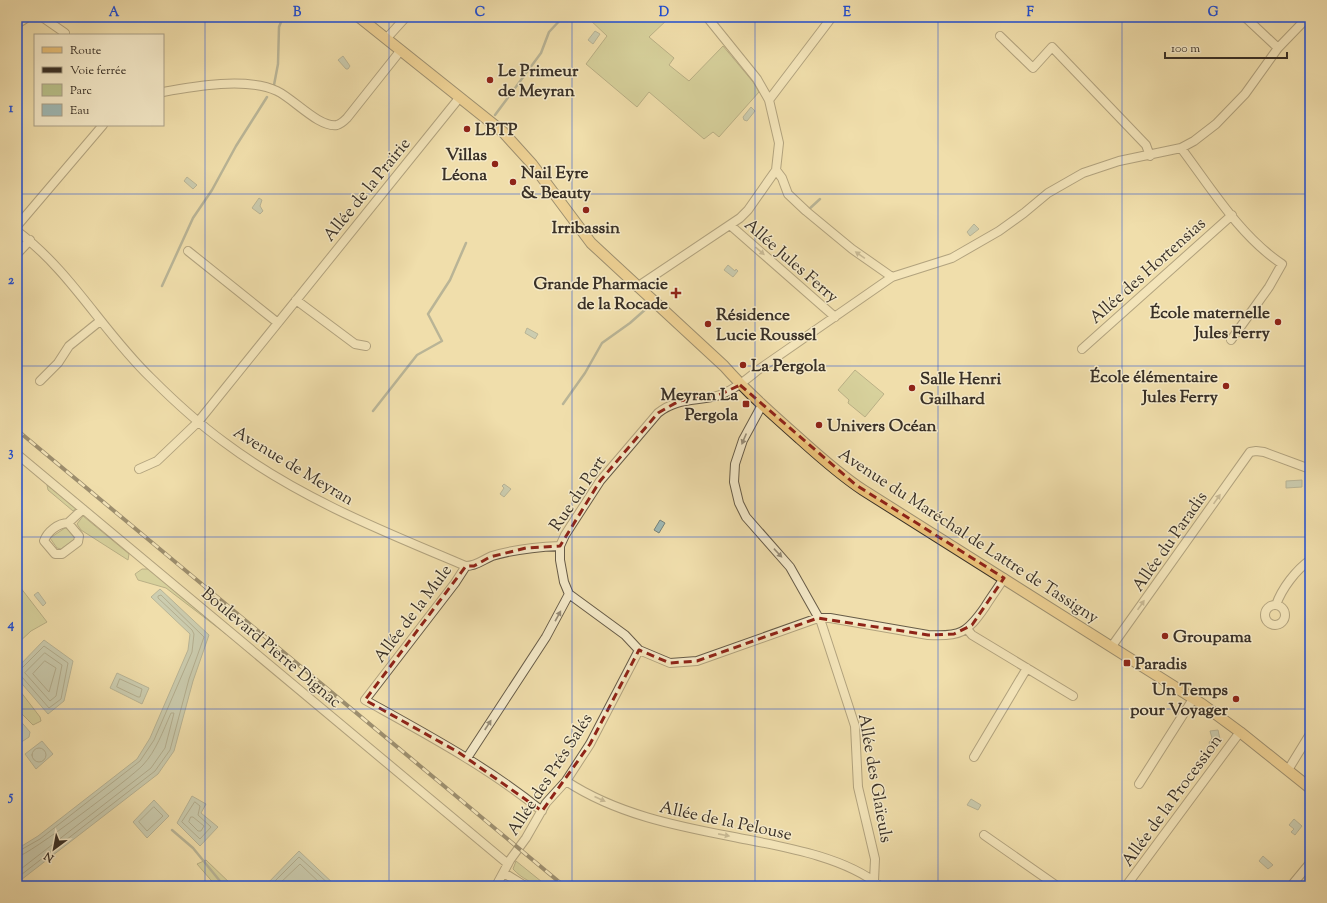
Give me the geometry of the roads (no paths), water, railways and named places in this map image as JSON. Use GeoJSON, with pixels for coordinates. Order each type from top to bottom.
{"type":"FeatureCollection","features":[{"type":"Feature","properties":{"kind":"main road","name":"Avenue du Maréchal de Lattre de Tassigny"},"geometry":{"type":"LineString","coordinates":[[359,17],[499,129],[521,150],[591,243],[724,366],[740,385],[826,462],[856,485],[1112,646],[1193,699],[1240,732],[1310,788]]}},
{"type":"Feature","properties":{"kind":"street"},"geometry":{"type":"LineString","coordinates":[[17,24],[28,17]]}},
{"type":"Feature","properties":{"kind":"street"},"geometry":{"type":"LineString","coordinates":[[42,17],[65,33]]}},
{"type":"Feature","properties":{"kind":"street"},"geometry":{"type":"LineString","coordinates":[[386,39],[406,17]]}},
{"type":"Feature","properties":{"kind":"street"},"geometry":{"type":"LineString","coordinates":[[769,100],[832,17]]}},
{"type":"Feature","properties":{"kind":"street"},"geometry":{"type":"LineString","coordinates":[[1245,17],[1278,48]]}},
{"type":"Feature","properties":{"kind":"street","name":"Rue du Port"},"geometry":{"type":"LineString","coordinates":[[569,594],[562,571],[560,546],[573,522],[600,481],[658,413],[665,407],[679,401],[719,395],[740,385],[758,370],[892,277],[952,258],[1003,228],[1048,193],[1083,173],[1119,161],[1150,156],[1181,148],[1194,142],[1216,124],[1245,94],[1278,48],[1308,17]]}},
{"type":"Feature","properties":{"kind":"street"},"geometry":{"type":"LineString","coordinates":[[637,287],[730,225],[748,210],[776,170],[779,143],[769,100],[757,79],[710,18]]}},
{"type":"Feature","properties":{"kind":"street"},"geometry":{"type":"LineString","coordinates":[[1000,36],[1033,68],[1052,47],[1146,145],[1150,156]]}},
{"type":"Feature","properties":{"kind":"street"},"geometry":{"type":"LineString","coordinates":[[164,92],[186,88],[248,84],[277,91],[327,125],[339,125],[347,118],[401,50]]}},
{"type":"Feature","properties":{"kind":"street","name":"Allée de la Prairie"},"geometry":{"type":"LineString","coordinates":[[139,469],[157,460],[198,422],[460,97]]}},
{"type":"Feature","properties":{"kind":"street"},"geometry":{"type":"LineString","coordinates":[[17,226],[102,126]]}},
{"type":"Feature","properties":{"kind":"street"},"geometry":{"type":"LineString","coordinates":[[1181,148],[1232,215],[1265,252],[1282,264],[1269,287],[1231,340]]}},
{"type":"Feature","properties":{"kind":"street"},"geometry":{"type":"LineString","coordinates":[[776,170],[782,178],[788,194],[806,211],[852,248],[892,277]]}},
{"type":"Feature","properties":{"kind":"street","name":"Allée des Hortensias"},"geometry":{"type":"LineString","coordinates":[[1082,349],[1232,215]]}},
{"type":"Feature","properties":{"kind":"street","name":"Allée Jules Ferry"},"geometry":{"type":"LineString","coordinates":[[730,225],[835,317]]}},
{"type":"Feature","properties":{"kind":"street","name":"Avenue de Meyran"},"geometry":{"type":"LineString","coordinates":[[17,231],[30,240],[59,268],[100,321],[134,361],[198,422],[232,447],[315,499],[362,522],[466,566]]}},
{"type":"Feature","properties":{"kind":"street"},"geometry":{"type":"LineString","coordinates":[[17,254],[30,240]]}},
{"type":"Feature","properties":{"kind":"street"},"geometry":{"type":"LineString","coordinates":[[188,252],[278,323]]}},
{"type":"Feature","properties":{"kind":"street"},"geometry":{"type":"LineString","coordinates":[[296,300],[355,344],[366,346]]}},
{"type":"Feature","properties":{"kind":"street"},"geometry":{"type":"LineString","coordinates":[[40,381],[58,363],[69,346],[100,321]]}},
{"type":"Feature","properties":{"kind":"street","name":"Allée des Glaïeuls"},"geometry":{"type":"LineString","coordinates":[[762,405],[743,440],[735,464],[734,482],[739,503],[746,517],[790,567],[821,622],[855,726],[858,787],[874,859],[877,884]]}},
{"type":"Feature","properties":{"kind":"street","name":"Allée du Paradis"},"geometry":{"type":"LineString","coordinates":[[1112,646],[1250,452],[1256,450],[1264,452],[1310,469]]}},
{"type":"Feature","properties":{"kind":"street","name":"Boulevard Pierre Dignac"},"geometry":{"type":"LineString","coordinates":[[17,454],[508,864]]}},
{"type":"Feature","properties":{"kind":"street"},"geometry":{"type":"LineString","coordinates":[[68,523],[83,509]]}},
{"type":"Feature","properties":{"kind":"street","name":"Allée de la Mule"},"geometry":{"type":"LineString","coordinates":[[467,758],[365,700],[455,583],[466,566],[474,566],[490,557],[526,548],[560,546]]}},
{"type":"Feature","properties":{"kind":"street"},"geometry":{"type":"LineString","coordinates":[[1276,605],[1280,596],[1301,566],[1310,560]]}},
{"type":"Feature","properties":{"kind":"street"},"geometry":{"type":"LineString","coordinates":[[542,811],[528,798],[467,758],[546,637],[569,594],[625,635],[639,650],[670,662],[697,661],[818,618],[830,618],[928,635],[950,635],[967,629],[975,622],[1004,578]]}},
{"type":"Feature","properties":{"kind":"street"},"geometry":{"type":"LineString","coordinates":[[967,629],[972,635],[1073,696]]}},
{"type":"Feature","properties":{"kind":"street","name":"Allée des Prés Salés"},"geometry":{"type":"LineString","coordinates":[[496,886],[508,864],[542,811],[566,781],[590,744],[639,650]]}},
{"type":"Feature","properties":{"kind":"street"},"geometry":{"type":"LineString","coordinates":[[974,757],[1027,668]]}},
{"type":"Feature","properties":{"kind":"street"},"geometry":{"type":"LineString","coordinates":[[1139,784],[1193,699]]}},
{"type":"Feature","properties":{"kind":"street","name":"Allée de la Procession"},"geometry":{"type":"LineString","coordinates":[[1126,886],[1240,732]]}},
{"type":"Feature","properties":{"kind":"street"},"geometry":{"type":"LineString","coordinates":[[1288,770],[1310,734]]}},
{"type":"Feature","properties":{"kind":"street","name":"Allée de la Pelouse"},"geometry":{"type":"LineString","coordinates":[[566,781],[582,791],[636,815],[813,855],[854,870],[877,884]]}},
{"type":"Feature","properties":{"kind":"street"},"geometry":{"type":"LineString","coordinates":[[984,835],[1057,886]]}},
{"type":"Feature","properties":{"kind":"street"},"geometry":{"type":"LineString","coordinates":[[1292,886],[1310,863]]}},
{"type":"Feature","properties":{"kind":"street"},"geometry":{"type":"LineString","coordinates":[[504,873],[526,886]]}},
{"type":"Feature","properties":{"kind":"water"},"geometry":{"type":"Polygon","coordinates":[[[595,31],[600,34],[593,44],[588,40],[595,31]]]}},
{"type":"Feature","properties":{"kind":"water"},"geometry":{"type":"Polygon","coordinates":[[[343,56],[350,66],[348,69],[346,69],[338,60],[343,56]]]}},
{"type":"Feature","properties":{"kind":"water"},"geometry":{"type":"Polygon","coordinates":[[[751,107],[755,111],[747,121],[744,120],[743,117],[751,107]]]}},
{"type":"Feature","properties":{"kind":"water"},"geometry":{"type":"Polygon","coordinates":[[[187,177],[197,185],[193,189],[184,181],[187,177]]]}},
{"type":"Feature","properties":{"kind":"water"},"geometry":{"type":"Polygon","coordinates":[[[259,198],[262,200],[260,206],[263,211],[260,214],[252,208],[259,198]]]}},
{"type":"Feature","properties":{"kind":"water"},"geometry":{"type":"Polygon","coordinates":[[[974,224],[979,229],[970,236],[967,232],[974,224]]]}},
{"type":"Feature","properties":{"kind":"water"},"geometry":{"type":"Polygon","coordinates":[[[728,265],[735,271],[736,269],[738,271],[733,277],[724,270],[728,265]]]}},
{"type":"Feature","properties":{"kind":"water"},"geometry":{"type":"Polygon","coordinates":[[[527,328],[538,334],[535,339],[525,333],[527,328]]]}},
{"type":"Feature","properties":{"kind":"water"},"geometry":{"type":"Polygon","coordinates":[[[1302,480],[1302,487],[1286,488],[1286,481],[1302,480]]]}},
{"type":"Feature","properties":{"kind":"water"},"geometry":{"type":"Polygon","coordinates":[[[504,484],[511,489],[504,497],[500,494],[504,488],[502,486],[504,484]]]}},
{"type":"Feature","properties":{"kind":"water"},"geometry":{"type":"Polygon","coordinates":[[[660,520],[665,523],[659,533],[654,530],[660,520]]]}},
{"type":"Feature","properties":{"kind":"water"},"geometry":{"type":"Polygon","coordinates":[[[160,589],[209,635],[193,681],[174,751],[158,774],[17,883],[17,849],[38,836],[137,759],[150,738],[188,650],[190,634],[151,597],[160,589]]]}},
{"type":"Feature","properties":{"kind":"water"},"geometry":{"type":"Polygon","coordinates":[[[38,592],[46,603],[43,606],[34,595],[38,592]]]}},
{"type":"Feature","properties":{"kind":"water"},"geometry":{"type":"Polygon","coordinates":[[[44,640],[73,661],[64,701],[48,714],[17,678],[17,668],[44,640]]]}},
{"type":"Feature","properties":{"kind":"water"},"geometry":{"type":"Polygon","coordinates":[[[117,673],[149,688],[142,704],[110,688],[117,673]]]}},
{"type":"Feature","properties":{"kind":"water"},"geometry":{"type":"Polygon","coordinates":[[[17,717],[30,732],[29,737],[17,745],[17,717]]]}},
{"type":"Feature","properties":{"kind":"water"},"geometry":{"type":"Polygon","coordinates":[[[1218,730],[1220,739],[1216,746],[1212,747],[1209,743],[1212,738],[1210,731],[1218,730]]]}},
{"type":"Feature","properties":{"kind":"water"},"geometry":{"type":"Polygon","coordinates":[[[42,741],[53,754],[36,769],[25,754],[42,741]]]}},
{"type":"Feature","properties":{"kind":"water"},"geometry":{"type":"Polygon","coordinates":[[[192,796],[206,804],[201,813],[218,827],[200,846],[177,823],[192,796]]]}},
{"type":"Feature","properties":{"kind":"water"},"geometry":{"type":"Polygon","coordinates":[[[971,799],[981,805],[978,810],[967,805],[971,799]]]}},
{"type":"Feature","properties":{"kind":"water"},"geometry":{"type":"Polygon","coordinates":[[[154,800],[169,816],[147,838],[133,822],[154,800]]]}},
{"type":"Feature","properties":{"kind":"water"},"geometry":{"type":"Polygon","coordinates":[[[1294,819],[1302,826],[1295,835],[1291,832],[1294,829],[1289,825],[1294,819]]]}},
{"type":"Feature","properties":{"kind":"water"},"geometry":{"type":"Polygon","coordinates":[[[299,851],[336,886],[265,886],[299,851]]]}},
{"type":"Feature","properties":{"kind":"water"},"geometry":{"type":"Polygon","coordinates":[[[1263,856],[1273,865],[1268,869],[1259,861],[1263,856]]]}},
{"type":"Feature","properties":{"kind":"waterway"},"geometry":{"type":"LineString","coordinates":[[274,85],[278,64],[279,27],[283,17]]}},
{"type":"Feature","properties":{"kind":"waterway"},"geometry":{"type":"LineString","coordinates":[[495,115],[541,53],[549,32],[563,17]]}},
{"type":"Feature","properties":{"kind":"waterway"},"geometry":{"type":"LineString","coordinates":[[162,286],[193,218],[212,190],[236,146],[267,97]]}},
{"type":"Feature","properties":{"kind":"waterway"},"geometry":{"type":"LineString","coordinates":[[807,211],[820,199]]}},
{"type":"Feature","properties":{"kind":"waterway"},"geometry":{"type":"LineString","coordinates":[[373,411],[417,355],[442,341],[428,314],[450,280],[466,243]]}},
{"type":"Feature","properties":{"kind":"waterway"},"geometry":{"type":"LineString","coordinates":[[563,404],[585,373],[602,343],[630,323],[647,308]]}},
{"type":"Feature","properties":{"kind":"waterway"},"geometry":{"type":"LineString","coordinates":[[172,830],[193,848],[224,886]]}},
{"type":"Feature","properties":{"kind":"railway"},"geometry":{"type":"LineString","coordinates":[[17,430],[564,886]]}},
{"type":"Feature","properties":{"kind":"place","name":"Le Primeur de Meyran"},"geometry":{"type":"Point","coordinates":[490,80]}},
{"type":"Feature","properties":{"kind":"place","name":"LBTP"},"geometry":{"type":"Point","coordinates":[467,129]}},
{"type":"Feature","properties":{"kind":"place","name":"Villas Léona"},"geometry":{"type":"Point","coordinates":[495,164]}},
{"type":"Feature","properties":{"kind":"place","name":"Nail Eyre & Beauty"},"geometry":{"type":"Point","coordinates":[513,182]}},
{"type":"Feature","properties":{"kind":"place","name":"Irribassin"},"geometry":{"type":"Point","coordinates":[586,210]}},
{"type":"Feature","properties":{"kind":"place","name":"Grande Pharmacie de la Rocade"},"geometry":{"type":"Point","coordinates":[676,293]}},
{"type":"Feature","properties":{"kind":"place","name":"École maternelle Jules Ferry"},"geometry":{"type":"Point","coordinates":[1278,322]}},
{"type":"Feature","properties":{"kind":"place","name":"Résidence Lucie Roussel"},"geometry":{"type":"Point","coordinates":[708,324]}},
{"type":"Feature","properties":{"kind":"place","name":"La Pergola"},"geometry":{"type":"Point","coordinates":[743,365]}},
{"type":"Feature","properties":{"kind":"place","name":"École élémentaire Jules Ferry"},"geometry":{"type":"Point","coordinates":[1226,386]}},
{"type":"Feature","properties":{"kind":"place","name":"Salle Henri Gailhard"},"geometry":{"type":"Point","coordinates":[912,388]}},
{"type":"Feature","properties":{"kind":"place","name":"Meyran La Pergola"},"geometry":{"type":"Point","coordinates":[746,404]}},
{"type":"Feature","properties":{"kind":"place","name":"Univers Océan"},"geometry":{"type":"Point","coordinates":[819,425]}},
{"type":"Feature","properties":{"kind":"place","name":"Groupama"},"geometry":{"type":"Point","coordinates":[1165,636]}},
{"type":"Feature","properties":{"kind":"place","name":"Paradis"},"geometry":{"type":"Point","coordinates":[1127,663]}},
{"type":"Feature","properties":{"kind":"place","name":"Un Temps pour Voyager"},"geometry":{"type":"Point","coordinates":[1236,699]}}]}
